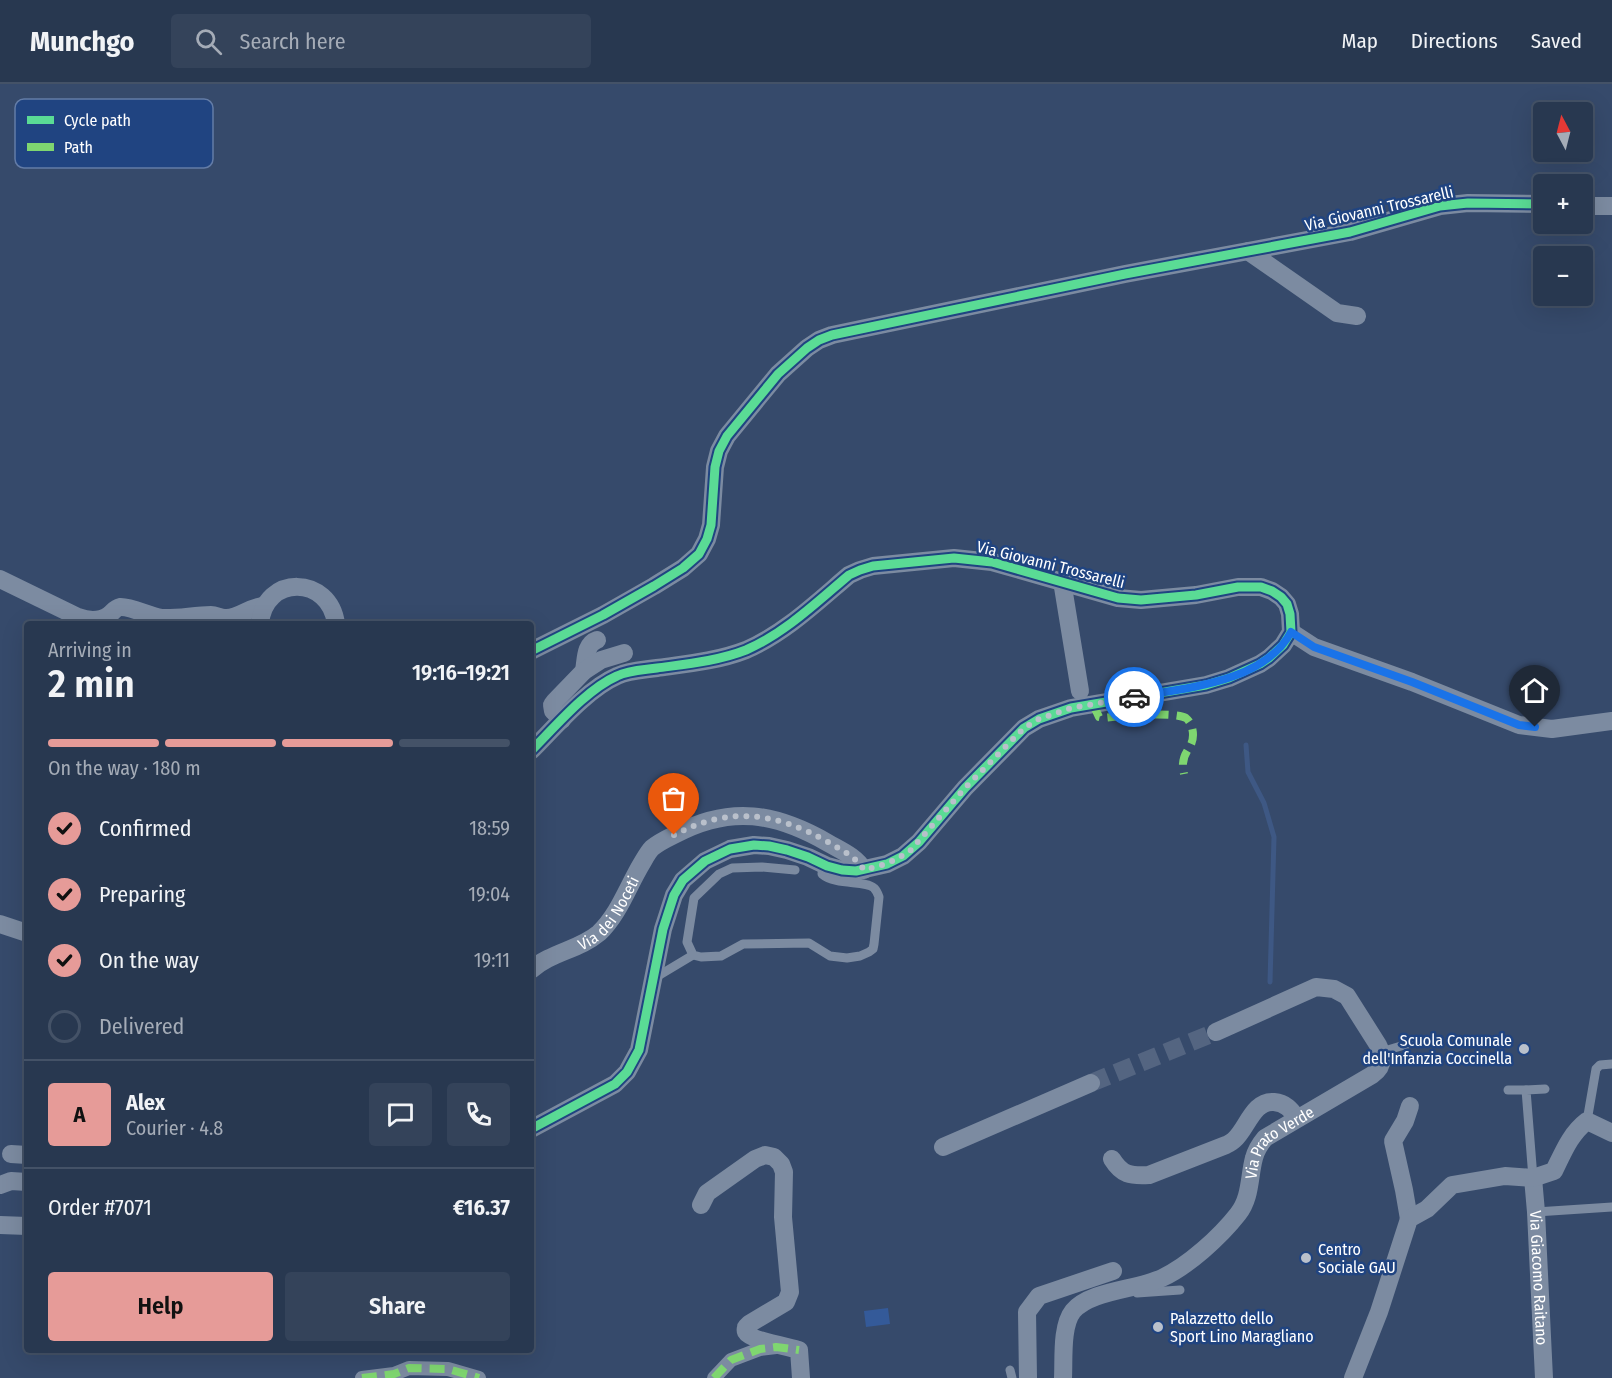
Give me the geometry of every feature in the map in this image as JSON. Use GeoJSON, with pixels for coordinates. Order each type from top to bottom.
{"type":"FeatureCollection","features":[{"type":"Feature","properties":{"kind":"street","name":"Via Giovanni Trossarelli"},"geometry":{"type":"LineString","coordinates":[[534,650],[654,586],[683,568],[699,554],[711,525],[715,466],[727,436],[778,374],[819,340],[832,335],[1125,274],[1350,232],[1440,206],[1468,203],[1533,204]]}},
{"type":"Feature","properties":{"kind":"street"},"geometry":{"type":"LineString","coordinates":[[1593,206],[1612,206]]}},
{"type":"Feature","properties":{"kind":"street"},"geometry":{"type":"LineString","coordinates":[[1248,251],[1337,313],[1356,316]]}},
{"type":"Feature","properties":{"kind":"street","name":"Via Giovanni Trossarelli"},"geometry":{"type":"LineString","coordinates":[[534,748],[586,696],[618,675],[726,657],[745,650],[785,628],[849,575],[860,570],[898,562],[954,558],[992,562],[1118,598],[1141,600],[1196,595],[1238,587],[1262,587],[1281,597],[1287,604],[1291,632]]}},
{"type":"Feature","properties":{"kind":"street"},"geometry":{"type":"LineString","coordinates":[[0,579],[78,617],[92,621],[103,619],[116,608],[122,607],[160,618],[214,615],[224,618],[235,616],[252,608],[262,615],[273,596],[289,588],[308,588],[315,591],[332,609],[335,621]]}},
{"type":"Feature","properties":{"kind":"street"},"geometry":{"type":"LineString","coordinates":[[1062,581],[1080,691]]}},
{"type":"Feature","properties":{"kind":"street"},"geometry":{"type":"LineString","coordinates":[[534,1127],[615,1084],[627,1072],[639,1050],[663,929],[674,895],[683,880],[705,861],[730,849],[754,845],[787,850],[842,870],[864,870],[895,860],[910,851],[965,788],[1024,728],[1039,719],[1071,708],[1206,685],[1229,678],[1269,658],[1283,645],[1291,632],[1314,647],[1412,682],[1519,725],[1552,729],[1612,721]]}},
{"type":"Feature","properties":{"kind":"street"},"geometry":{"type":"LineString","coordinates":[[584,671],[588,647],[597,640]]}},
{"type":"Feature","properties":{"kind":"street"},"geometry":{"type":"LineString","coordinates":[[562,720],[553,711],[552,705],[555,701],[584,671],[602,660],[624,653]]}},
{"type":"Feature","properties":{"kind":"street","name":"Via dei Noceti"},"geometry":{"type":"LineString","coordinates":[[534,968],[548,958],[583,943],[597,934],[609,922],[651,849],[690,827],[707,821],[742,815],[780,820],[813,834],[851,856],[864,870]]}},
{"type":"Feature","properties":{"kind":"street"},"geometry":{"type":"LineString","coordinates":[[0,924],[24,932]]}},
{"type":"Feature","properties":{"kind":"street"},"geometry":{"type":"LineString","coordinates":[[1216,1032],[1316,987],[1334,989],[1347,996],[1381,1052]]}},
{"type":"Feature","properties":{"kind":"street","name":"Via Prato Verde"},"geometry":{"type":"LineString","coordinates":[[1063,1378],[1066,1326],[1073,1312],[1088,1300],[1160,1279],[1201,1253],[1240,1213],[1247,1196],[1253,1159],[1265,1138],[1379,1070],[1381,1052]]}},
{"type":"Feature","properties":{"kind":"street"},"geometry":{"type":"LineString","coordinates":[[943,1147],[1091,1083]]}},
{"type":"Feature","properties":{"kind":"street"},"geometry":{"type":"LineString","coordinates":[[1112,1159],[1122,1172],[1139,1176],[1149,1175],[1226,1145],[1234,1140],[1254,1113],[1268,1102],[1282,1103],[1289,1107],[1297,1118]]}},
{"type":"Feature","properties":{"kind":"street"},"geometry":{"type":"LineString","coordinates":[[1353,1378],[1379,1312],[1409,1219],[1393,1141],[1405,1121],[1410,1106]]}},
{"type":"Feature","properties":{"kind":"street"},"geometry":{"type":"LineString","coordinates":[[1409,1219],[1427,1209],[1452,1185],[1505,1176],[1533,1178],[1554,1171],[1571,1137],[1587,1121],[1612,1132]]}},
{"type":"Feature","properties":{"kind":"street"},"geometry":{"type":"LineString","coordinates":[[701,1205],[707,1193],[754,1159],[765,1155],[774,1157],[781,1164],[784,1172],[783,1217],[790,1292],[786,1302],[748,1324],[745,1330],[762,1341],[799,1350]]}},
{"type":"Feature","properties":{"kind":"street","name":"Via Giacomo Raitano"},"geometry":{"type":"LineString","coordinates":[[1533,1178],[1544,1378]]}},
{"type":"Feature","properties":{"kind":"street"},"geometry":{"type":"LineString","coordinates":[[0,1185],[11,1181],[24,1182]]}},
{"type":"Feature","properties":{"kind":"street"},"geometry":{"type":"LineString","coordinates":[[0,1225],[24,1226]]}},
{"type":"Feature","properties":{"kind":"street"},"geometry":{"type":"LineString","coordinates":[[1028,1378],[1027,1312],[1039,1296],[1113,1271]]}},
{"type":"Feature","properties":{"kind":"street"},"geometry":{"type":"LineString","coordinates":[[714,1378],[731,1360],[760,1349],[776,1347],[799,1350]]}},
{"type":"Feature","properties":{"kind":"street"},"geometry":{"type":"LineString","coordinates":[[799,1350],[801,1378]]}},
{"type":"Feature","properties":{"kind":"street"},"geometry":{"type":"LineString","coordinates":[[362,1378],[393,1374],[409,1368],[448,1369],[479,1378]]}},
{"type":"Feature","properties":{"kind":"lane"},"geometry":{"type":"LineString","coordinates":[[653,979],[693,955],[721,956],[743,944],[809,943],[830,956],[847,958],[860,956],[873,950],[879,897],[876,890],[872,886],[838,882],[824,877],[823,864]]}},
{"type":"Feature","properties":{"kind":"lane"},"geometry":{"type":"LineString","coordinates":[[693,955],[687,942],[694,898],[719,874],[732,868],[762,867],[795,870]]}},
{"type":"Feature","properties":{"kind":"lane"},"geometry":{"type":"LineString","coordinates":[[1381,1052],[1411,1042]]}},
{"type":"Feature","properties":{"kind":"lane"},"geometry":{"type":"LineString","coordinates":[[1587,1121],[1596,1069],[1600,1065],[1612,1064]]}},
{"type":"Feature","properties":{"kind":"lane"},"geometry":{"type":"LineString","coordinates":[[1508,1090],[1545,1089]]}},
{"type":"Feature","properties":{"kind":"lane"},"geometry":{"type":"LineString","coordinates":[[1526,1091],[1533,1178]]}},
{"type":"Feature","properties":{"kind":"lane"},"geometry":{"type":"LineString","coordinates":[[1536,1212],[1612,1207]]}},
{"type":"Feature","properties":{"kind":"lane"},"geometry":{"type":"LineString","coordinates":[[1114,1292],[1118,1295],[1180,1290]]}},
{"type":"Feature","properties":{"kind":"shaded area"},"geometry":{"type":"Polygon","coordinates":[[[888,1308],[890,1324],[866,1327],[864,1311],[888,1308]]]}},
{"type":"Feature","properties":{"kind":"waterway"},"geometry":{"type":"LineString","coordinates":[[1246,745],[1248,772],[1264,803],[1274,837],[1270,982]]}},
{"type":"Feature","properties":{"kind":"tunnel"},"geometry":{"type":"LineString","coordinates":[[1091,1083],[1216,1032]]}},
{"type":"Feature","properties":{"kind":"marked path"},"geometry":{"type":"LineString","coordinates":[[1093,704],[1099,717],[1103,718],[1158,714],[1186,718],[1193,735],[1191,745],[1183,760],[1184,774]]}},
{"type":"Feature","properties":{"kind":"marked path"},"geometry":{"type":"LineString","coordinates":[[714,1378],[731,1360],[760,1349],[776,1347],[799,1350]]}},
{"type":"Feature","properties":{"kind":"marked path"},"geometry":{"type":"LineString","coordinates":[[362,1378],[394,1374],[409,1368],[448,1369],[479,1378]]}},
{"type":"Feature","properties":{"kind":"cycle path"},"geometry":{"type":"LineString","coordinates":[[534,650],[654,586],[683,568],[699,554],[711,525],[715,467],[719,451],[727,436],[778,374],[819,340],[832,335],[1125,274],[1350,232],[1440,206],[1468,203],[1533,204]]}},
{"type":"Feature","properties":{"kind":"cycle path"},"geometry":{"type":"LineString","coordinates":[[534,748],[572,709],[606,682],[631,671],[702,662],[746,650],[787,626],[849,575],[873,566],[954,558],[992,562],[1118,598],[1141,600],[1196,595],[1238,587],[1261,587],[1281,597],[1287,604],[1290,614],[1291,632],[1283,645],[1260,664],[1229,678],[1206,685],[1071,708],[1039,719],[1024,728],[965,788],[919,842],[903,856],[887,864],[856,871],[842,870],[787,850],[754,845],[730,849],[705,861],[683,880],[674,895],[663,929],[639,1050],[627,1072],[615,1084],[534,1127]]}},
{"type":"Feature","properties":{"kind":"way so far"},"geometry":{"type":"LineString","coordinates":[[674,835],[707,821],[742,815],[780,820],[813,834],[851,856],[864,870],[879,866],[903,856],[919,842],[965,788],[1024,728],[1039,719],[1071,708],[1134,697]]}},
{"type":"Feature","properties":{"kind":"place","name":"Scuola Comunale dell'Infanzia Coccinella"},"geometry":{"type":"Point","coordinates":[1524,1049]}},
{"type":"Feature","properties":{"kind":"place","name":"Centro Sociale GAU"},"geometry":{"type":"Point","coordinates":[1306,1258]}},
{"type":"Feature","properties":{"kind":"place","name":"Palazzetto dello Sport Lino Maragliano"},"geometry":{"type":"Point","coordinates":[1158,1327]}},
{"type":"Feature","properties":{"kind":"route"},"geometry":{"type":"LineString","coordinates":[[1134,697],[1206,685],[1229,678],[1269,658],[1278,651],[1291,632],[1314,647],[1412,682],[1519,725],[1535,727]]}}]}
